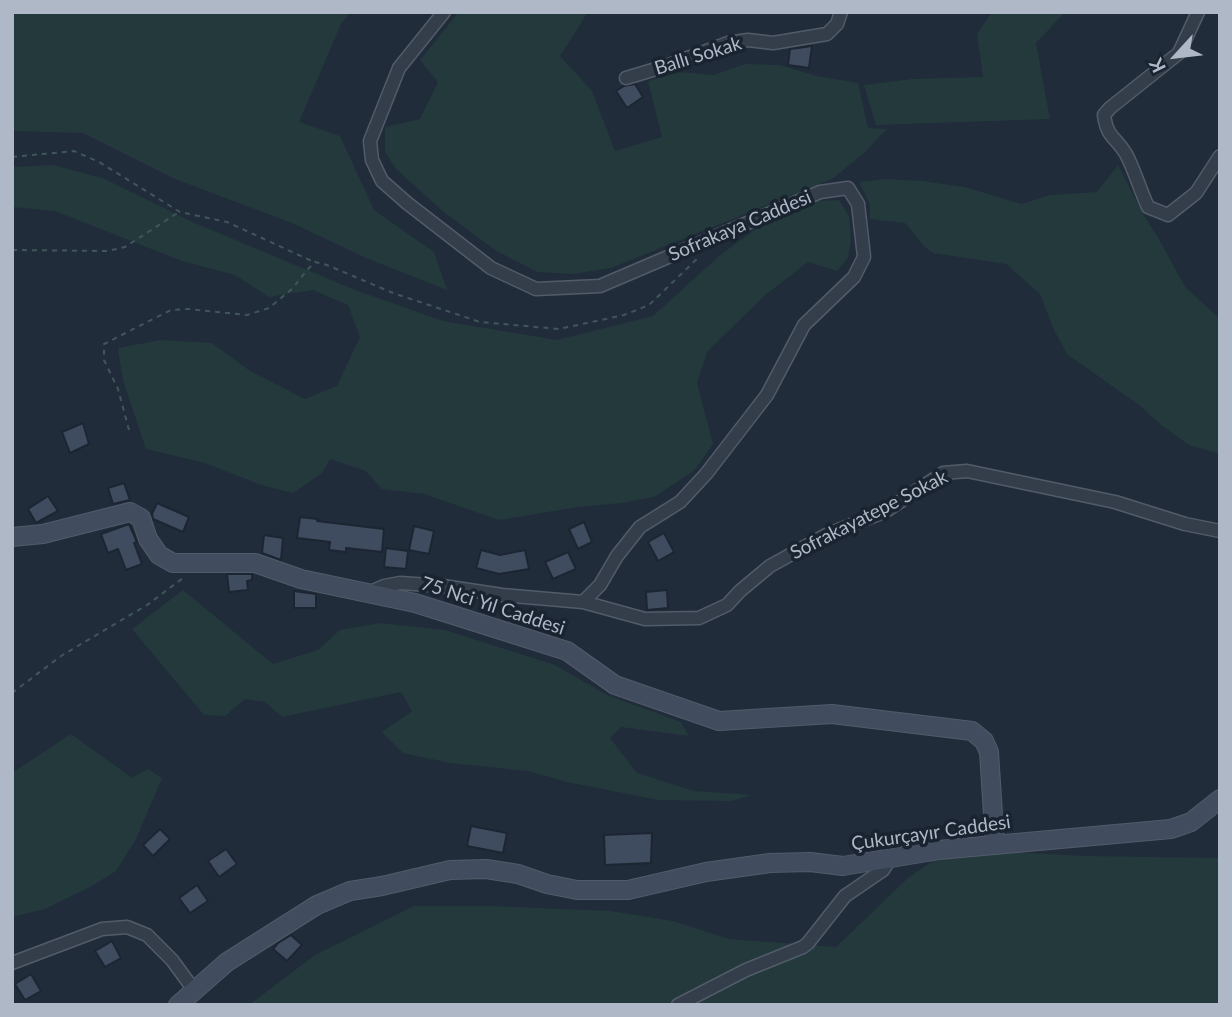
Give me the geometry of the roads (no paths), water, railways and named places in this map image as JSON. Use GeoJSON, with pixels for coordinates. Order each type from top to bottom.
{"type":"FeatureCollection","features":[{"type":"Feature","properties":{"kind":"street","name":"Sofrakaya Caddesi"},"geometry":{"type":"LineString","coordinates":[[444,12],[399,68],[370,141],[372,160],[382,181],[407,203],[491,268],[536,289],[600,286],[820,192],[848,188],[858,204],[864,257],[854,277],[804,324],[767,395],[706,474],[680,502],[640,527],[617,556],[600,585],[583,602]]}},
{"type":"Feature","properties":{"kind":"street","name":"Ballı Sokak"},"geometry":{"type":"LineString","coordinates":[[626,78],[727,43],[748,40],[774,43],[827,34],[837,24],[841,12]]}},
{"type":"Feature","properties":{"kind":"street"},"geometry":{"type":"LineString","coordinates":[[1198,12],[1179,53],[1104,115],[1106,128],[1124,151],[1148,207],[1168,215],[1196,193],[1220,156]]}},
{"type":"Feature","properties":{"kind":"street","name":"Sofrakayatepe Sokak"},"geometry":{"type":"LineString","coordinates":[[367,593],[400,583],[443,586],[502,595],[583,602],[645,619],[699,618],[727,605],[770,566],[826,535],[886,511],[943,473],[967,471],[1115,502],[1185,524],[1220,531]]}},
{"type":"Feature","properties":{"kind":"street","name":"75 Nci Yıl Caddesi"},"geometry":{"type":"LineString","coordinates":[[12,537],[43,534],[130,512],[141,519],[148,539],[159,555],[173,563],[255,563],[301,579],[415,603],[566,651],[615,685],[719,721],[832,714],[972,731],[984,741],[989,752],[995,845]]}},
{"type":"Feature","properties":{"kind":"street","name":"Çukurçayır Caddesi"},"geometry":{"type":"LineString","coordinates":[[178,1005],[228,962],[317,905],[350,891],[450,870],[486,869],[518,874],[577,890],[628,890],[706,872],[770,863],[810,862],[843,866],[939,850],[1171,829],[1191,822],[1220,799]]}},
{"type":"Feature","properties":{"kind":"street"},"geometry":{"type":"LineString","coordinates":[[678,1005],[746,970],[803,947],[845,896],[883,870],[890,859]]}},
{"type":"Feature","properties":{"kind":"street"},"geometry":{"type":"LineString","coordinates":[[12,963],[102,929],[127,928],[147,934],[172,960],[194,990]]}}]}
